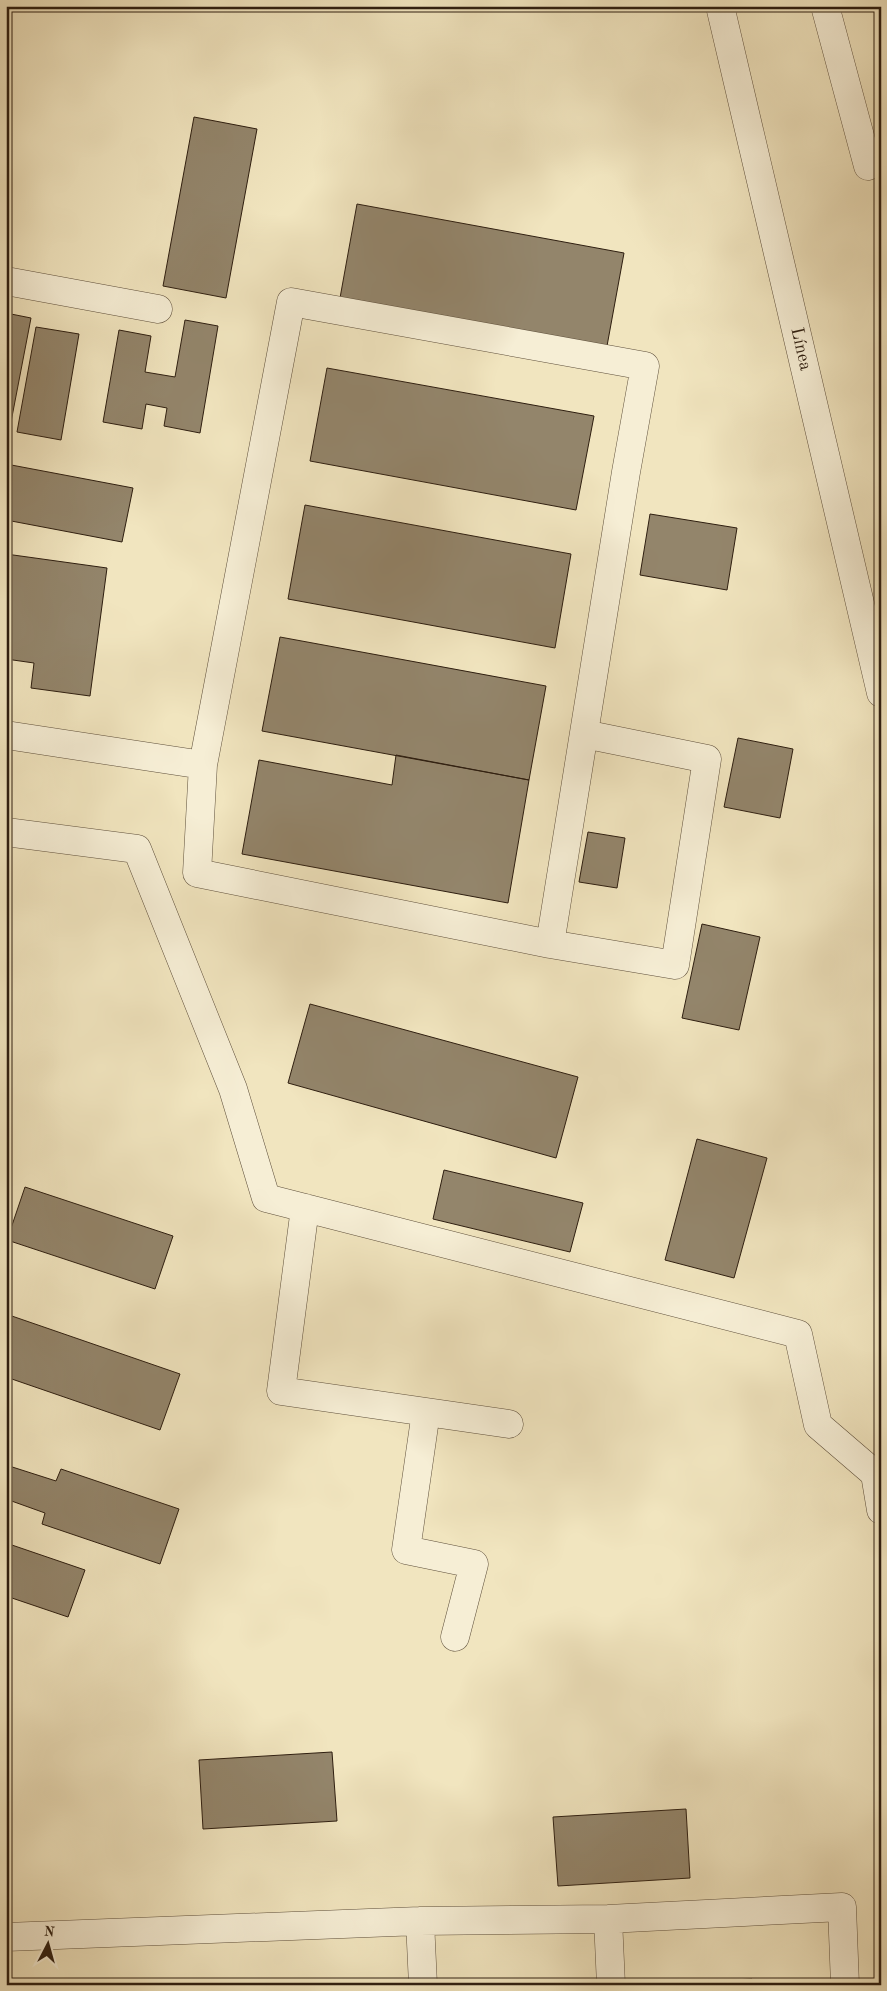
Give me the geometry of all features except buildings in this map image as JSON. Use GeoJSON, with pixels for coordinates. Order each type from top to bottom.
{"type":"FeatureCollection","features":[{"type":"Feature","properties":{"kind":"street","name":"Línea"},"geometry":{"type":"LineString","coordinates":[[720,6],[881,693]]}},
{"type":"Feature","properties":{"kind":"street"},"geometry":{"type":"LineString","coordinates":[[825,6],[868,166]]}},
{"type":"Feature","properties":{"kind":"street"},"geometry":{"type":"LineString","coordinates":[[6,281],[158,309]]}},
{"type":"Feature","properties":{"kind":"street"},"geometry":{"type":"LineString","coordinates":[[550,944],[584,734],[645,366],[291,302],[203,764],[197,873],[550,944],[675,965],[708,759],[584,734]]}},
{"type":"Feature","properties":{"kind":"street"},"geometry":{"type":"LineString","coordinates":[[6,735],[203,764]]}},
{"type":"Feature","properties":{"kind":"street"},"geometry":{"type":"LineString","coordinates":[[6,832],[138,849],[233,1089],[266,1198],[798,1334],[818,1425],[878,1472],[881,1510]]}},
{"type":"Feature","properties":{"kind":"street"},"geometry":{"type":"LineString","coordinates":[[305,1208],[281,1391],[509,1424]]}},
{"type":"Feature","properties":{"kind":"street"},"geometry":{"type":"LineString","coordinates":[[426,1412],[406,1550],[474,1564],[455,1637]]}},
{"type":"Feature","properties":{"kind":"street"},"geometry":{"type":"LineString","coordinates":[[6,1937],[420,1921],[608,1919],[842,1907],[845,1985]]}},
{"type":"Feature","properties":{"kind":"street"},"geometry":{"type":"LineString","coordinates":[[608,1919],[611,1985]]}},
{"type":"Feature","properties":{"kind":"street"},"geometry":{"type":"LineString","coordinates":[[420,1921],[424,1985]]}}]}
